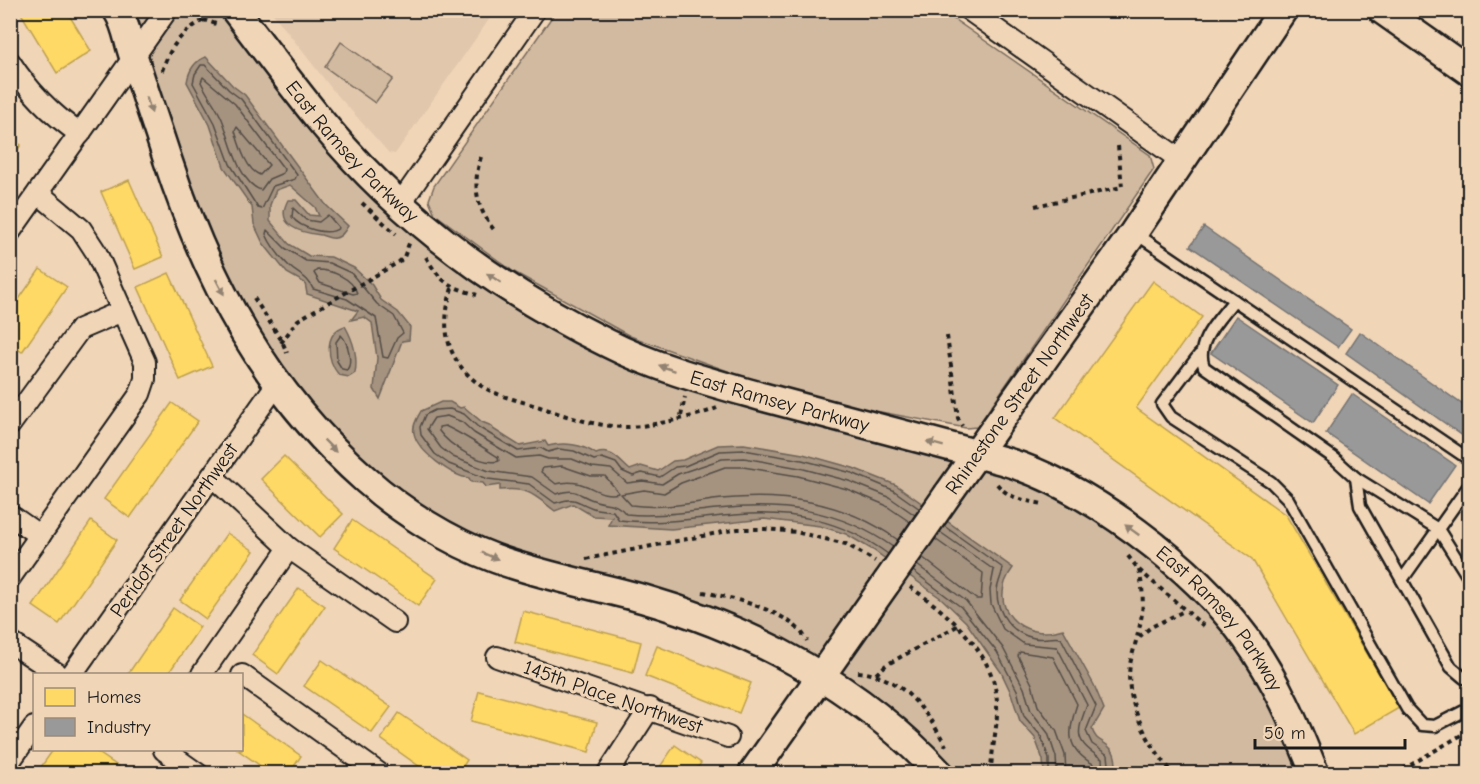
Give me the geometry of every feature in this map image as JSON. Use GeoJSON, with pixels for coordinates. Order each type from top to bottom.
{"type":"FeatureCollection","features":[{"type":"Feature","properties":{"kind":"street"},"geometry":{"type":"LineString","coordinates":[[117,10],[139,51],[196,240],[220,288],[276,385],[307,422],[368,482],[449,537],[493,558],[703,618],[825,667],[940,774]]}},
{"type":"Feature","properties":{"kind":"street"},"geometry":{"type":"LineString","coordinates":[[10,232],[167,10]]}},
{"type":"Feature","properties":{"kind":"street","name":"East Ramsey Parkway"},"geometry":{"type":"LineString","coordinates":[[236,10],[325,127],[409,212],[475,266],[526,299],[610,345],[661,366],[716,384],[1005,462],[1067,489],[1130,528],[1189,577],[1246,638],[1283,698],[1315,774]]}},
{"type":"Feature","properties":{"kind":"street"},"geometry":{"type":"LineString","coordinates":[[409,212],[535,10]]}},
{"type":"Feature","properties":{"kind":"street"},"geometry":{"type":"LineString","coordinates":[[969,10],[1182,160]]}},
{"type":"Feature","properties":{"kind":"street","name":"Rhinestone Street Northwest"},"geometry":{"type":"LineString","coordinates":[[752,774],[974,455],[1134,232],[1282,10]]}},
{"type":"Feature","properties":{"kind":"street"},"geometry":{"type":"LineString","coordinates":[[1382,10],[1470,72]]}},
{"type":"Feature","properties":{"kind":"street"},"geometry":{"type":"LineString","coordinates":[[12,69],[52,114],[80,134]]}},
{"type":"Feature","properties":{"kind":"street"},"geometry":{"type":"LineString","coordinates":[[10,579],[140,394],[145,379],[145,362],[120,312],[96,252],[81,228],[38,193]]}},
{"type":"Feature","properties":{"kind":"street"},"geometry":{"type":"LineString","coordinates":[[10,425],[80,329],[120,312]]}},
{"type":"Feature","properties":{"kind":"street","name":"Peridot Street Northwest"},"geometry":{"type":"LineString","coordinates":[[73,673],[276,385]]}},
{"type":"Feature","properties":{"kind":"street"},"geometry":{"type":"LineString","coordinates":[[213,476],[289,548],[395,622]]}},
{"type":"Feature","properties":{"kind":"street"},"geometry":{"type":"LineString","coordinates":[[10,515],[40,536]]}},
{"type":"Feature","properties":{"kind":"street"},"geometry":{"type":"LineString","coordinates":[[203,673],[289,548]]}},
{"type":"Feature","properties":{"kind":"street"},"geometry":{"type":"LineString","coordinates":[[10,642],[55,673]]}},
{"type":"Feature","properties":{"kind":"street"},"geometry":{"type":"LineString","coordinates":[[215,657],[238,673]]}},
{"type":"Feature","properties":{"kind":"street","name":"145th Place Northwest"},"geometry":{"type":"LineString","coordinates":[[497,657],[650,708],[728,737]]}},
{"type":"Feature","properties":{"kind":"street"},"geometry":{"type":"LineString","coordinates":[[243,676],[380,774]]}},
{"type":"Feature","properties":{"kind":"street"},"geometry":{"type":"LineString","coordinates":[[607,774],[650,708]]}},
{"type":"Feature","properties":{"kind":"street"},"geometry":{"type":"LineString","coordinates":[[10,761],[33,728]]}},
{"type":"Feature","properties":{"kind":"street"},"geometry":{"type":"LineString","coordinates":[[165,751],[198,774]]}},
{"type":"Feature","properties":{"kind":"lane"},"geometry":{"type":"LineString","coordinates":[[1134,232],[1470,460]]}},
{"type":"Feature","properties":{"kind":"lane"},"geometry":{"type":"LineString","coordinates":[[1234,300],[1203,342],[1199,355],[1162,404],[1171,417],[1271,482],[1288,499],[1407,709],[1422,725],[1435,726],[1470,708]]}},
{"type":"Feature","properties":{"kind":"lane"},"geometry":{"type":"LineString","coordinates":[[1199,355],[1204,367],[1334,458],[1356,478],[1438,529],[1470,580]]}},
{"type":"Feature","properties":{"kind":"lane"},"geometry":{"type":"LineString","coordinates":[[1356,478],[1360,506],[1451,667],[1464,678],[1470,677]]}},
{"type":"Feature","properties":{"kind":"lane"},"geometry":{"type":"LineString","coordinates":[[1402,580],[1470,484]]}},
{"type":"Feature","properties":{"kind":"path"},"geometry":{"type":"LineString","coordinates":[[163,80],[162,71],[172,46],[189,28],[204,20]]}},
{"type":"Feature","properties":{"kind":"path"},"geometry":{"type":"LineString","coordinates":[[139,51],[162,71]]}},
{"type":"Feature","properties":{"kind":"path"},"geometry":{"type":"LineString","coordinates":[[1035,206],[1122,187],[1118,146]]}},
{"type":"Feature","properties":{"kind":"path"},"geometry":{"type":"LineString","coordinates":[[481,157],[475,182],[477,197],[486,221],[496,232]]}},
{"type":"Feature","properties":{"kind":"path"},"geometry":{"type":"LineString","coordinates":[[261,360],[282,342],[298,320],[404,257],[409,212]]}},
{"type":"Feature","properties":{"kind":"path"},"geometry":{"type":"LineString","coordinates":[[452,288],[445,310],[450,352],[481,386],[593,423],[647,426],[722,406]]}},
{"type":"Feature","properties":{"kind":"path"},"geometry":{"type":"LineString","coordinates":[[248,289],[282,342],[291,361]]}},
{"type":"Feature","properties":{"kind":"path"},"geometry":{"type":"LineString","coordinates":[[947,336],[958,418],[963,427]]}},
{"type":"Feature","properties":{"kind":"path"},"geometry":{"type":"LineString","coordinates":[[681,417],[687,392]]}},
{"type":"Feature","properties":{"kind":"path"},"geometry":{"type":"LineString","coordinates":[[582,561],[738,529],[796,532],[846,544],[957,626],[984,660],[997,690],[991,774]]}},
{"type":"Feature","properties":{"kind":"path"},"geometry":{"type":"LineString","coordinates":[[1139,570],[1144,593],[1143,617],[1139,638],[1131,657],[1131,697],[1141,723],[1174,774]]}},
{"type":"Feature","properties":{"kind":"path"},"geometry":{"type":"LineString","coordinates":[[700,592],[750,603],[794,625],[806,638],[810,649],[825,667],[876,674],[920,704],[947,748]]}},
{"type":"Feature","properties":{"kind":"path"},"geometry":{"type":"LineString","coordinates":[[1139,638],[1152,627],[1184,611]]}},
{"type":"Feature","properties":{"kind":"path"},"geometry":{"type":"LineString","coordinates":[[876,674],[886,665],[957,626]]}},
{"type":"Feature","properties":{"kind":"path"},"geometry":{"type":"LineString","coordinates":[[1395,774],[1470,730]]}},
{"type":"Feature","properties":{"kind":"shaded area"},"geometry":{"type":"Polygon","coordinates":[[[124,11],[223,11],[285,89],[539,314],[1004,471],[1097,516],[1195,593],[1258,675],[1306,773],[955,773],[875,702],[515,555],[444,522],[378,476],[290,388],[223,272],[124,11]]]}},
{"type":"Feature","properties":{"kind":"shaded area"},"geometry":{"type":"Polygon","coordinates":[[[271,11],[495,11],[395,154],[389,153],[332,89],[271,11]]]}},
{"type":"Feature","properties":{"kind":"shaded area"},"geometry":{"type":"Polygon","coordinates":[[[556,11],[942,11],[1150,155],[1154,169],[977,427],[966,428],[854,407],[739,375],[630,336],[514,272],[435,214],[429,200],[434,186],[556,11]]]}},
{"type":"Feature","properties":{"kind":"shaded area"},"geometry":{"type":"Polygon","coordinates":[[[341,42],[393,79],[375,103],[325,67],[341,42]]]}},
{"type":"Feature","properties":{"kind":"water"},"geometry":{"type":"Polygon","coordinates":[[[206,57],[233,86],[245,95],[326,205],[348,226],[341,236],[330,238],[298,230],[292,226],[284,216],[288,200],[296,200],[309,215],[319,216],[315,207],[290,185],[276,190],[270,205],[270,221],[289,244],[309,256],[331,257],[354,268],[372,285],[381,300],[398,312],[410,327],[409,340],[402,341],[380,399],[374,389],[377,358],[372,323],[364,317],[351,320],[358,311],[307,294],[305,283],[287,273],[263,243],[254,224],[252,207],[224,167],[210,125],[187,82],[193,66],[206,57]]]}},
{"type":"Feature","properties":{"kind":"water"},"geometry":{"type":"Polygon","coordinates":[[[345,326],[356,361],[355,373],[349,377],[339,375],[332,362],[329,348],[333,335],[345,326]]]}},
{"type":"Feature","properties":{"kind":"water"},"geometry":{"type":"Polygon","coordinates":[[[441,402],[450,402],[460,408],[464,407],[482,422],[492,426],[493,429],[520,446],[545,441],[548,446],[567,444],[579,446],[596,454],[611,454],[630,470],[641,466],[658,471],[673,461],[683,460],[718,445],[744,444],[803,454],[853,468],[896,485],[1013,568],[1005,582],[1003,596],[1005,608],[1012,618],[1022,626],[1034,631],[1048,632],[1063,629],[1094,685],[1104,709],[1092,729],[1096,737],[1114,753],[1118,773],[1044,773],[1043,760],[1035,738],[1020,721],[1001,672],[966,622],[942,599],[873,550],[846,534],[820,526],[764,519],[671,529],[608,525],[612,517],[593,516],[573,504],[555,511],[530,493],[509,489],[500,490],[500,485],[486,487],[483,483],[471,482],[469,478],[445,468],[429,455],[417,440],[414,427],[421,411],[441,402]]]}},
{"type":"Feature","properties":{"kind":"building: Homes"},"geometry":{"type":"Polygon","coordinates":[[[19,10],[66,10],[91,51],[57,73],[19,10]]]}},
{"type":"Feature","properties":{"kind":"building: Homes"},"geometry":{"type":"Polygon","coordinates":[[[10,138],[21,145],[10,160],[10,138]]]}},
{"type":"Feature","properties":{"kind":"building: Homes"},"geometry":{"type":"Polygon","coordinates":[[[129,180],[163,257],[135,269],[101,192],[129,180]]]}},
{"type":"Feature","properties":{"kind":"building: Homes"},"geometry":{"type":"Polygon","coordinates":[[[40,269],[67,287],[22,352],[10,344],[10,312],[40,269]]]}},
{"type":"Feature","properties":{"kind":"building: Homes"},"geometry":{"type":"Polygon","coordinates":[[[169,273],[212,366],[180,380],[138,287],[169,273]]]}},
{"type":"Feature","properties":{"kind":"building: Homes"},"geometry":{"type":"Polygon","coordinates":[[[1153,281],[1202,317],[1136,408],[1286,515],[1399,708],[1354,734],[1252,559],[1055,418],[1153,281]]]}},
{"type":"Feature","properties":{"kind":"building: Homes"},"geometry":{"type":"Polygon","coordinates":[[[172,403],[198,421],[130,518],[104,499],[172,403]]]}},
{"type":"Feature","properties":{"kind":"building: Homes"},"geometry":{"type":"Polygon","coordinates":[[[284,456],[343,514],[320,537],[261,479],[284,456]]]}},
{"type":"Feature","properties":{"kind":"building: Homes"},"geometry":{"type":"Polygon","coordinates":[[[352,520],[437,579],[418,606],[334,548],[352,520]]]}},
{"type":"Feature","properties":{"kind":"building: Homes"},"geometry":{"type":"Polygon","coordinates":[[[91,521],[117,540],[59,624],[33,606],[91,521]]]}},
{"type":"Feature","properties":{"kind":"building: Homes"},"geometry":{"type":"Polygon","coordinates":[[[227,533],[254,551],[206,619],[180,600],[227,533]]]}},
{"type":"Feature","properties":{"kind":"building: Homes"},"geometry":{"type":"Polygon","coordinates":[[[299,588],[325,606],[278,674],[252,655],[299,588]]]}},
{"type":"Feature","properties":{"kind":"building: Homes"},"geometry":{"type":"Polygon","coordinates":[[[173,608],[200,627],[169,673],[129,673],[173,608]]]}},
{"type":"Feature","properties":{"kind":"building: Homes"},"geometry":{"type":"Polygon","coordinates":[[[523,611],[641,642],[633,673],[515,642],[523,611]]]}},
{"type":"Feature","properties":{"kind":"building: Homes"},"geometry":{"type":"Polygon","coordinates":[[[657,646],[751,683],[739,713],[645,676],[657,646]]]}},
{"type":"Feature","properties":{"kind":"building: Homes"},"geometry":{"type":"Polygon","coordinates":[[[322,660],[391,707],[372,733],[304,686],[322,660]]]}},
{"type":"Feature","properties":{"kind":"building: Homes"},"geometry":{"type":"Polygon","coordinates":[[[479,691],[597,722],[589,752],[471,721],[479,691]]]}},
{"type":"Feature","properties":{"kind":"building: Homes"},"geometry":{"type":"Polygon","coordinates":[[[399,713],[467,760],[458,774],[430,774],[381,739],[399,713]]]}},
{"type":"Feature","properties":{"kind":"building: Homes"},"geometry":{"type":"Polygon","coordinates":[[[243,715],[301,756],[289,774],[272,774],[239,751],[243,751],[243,715]]]}},
{"type":"Feature","properties":{"kind":"building: Homes"},"geometry":{"type":"Polygon","coordinates":[[[675,745],[701,763],[693,774],[655,774],[675,745]]]}},
{"type":"Feature","properties":{"kind":"building: Homes"},"geometry":{"type":"Polygon","coordinates":[[[52,751],[95,751],[119,767],[114,774],[36,774],[52,751]]]}},
{"type":"Feature","properties":{"kind":"building: Homes"},"geometry":{"type":"Polygon","coordinates":[[[315,766],[326,774],[309,774],[315,766]]]}},
{"type":"Feature","properties":{"kind":"building: Industry"},"geometry":{"type":"Polygon","coordinates":[[[1204,227],[1351,329],[1338,347],[1190,246],[1204,227]]]}},
{"type":"Feature","properties":{"kind":"building: Industry"},"geometry":{"type":"Polygon","coordinates":[[[1236,316],[1338,385],[1313,423],[1211,353],[1236,316]]]}},
{"type":"Feature","properties":{"kind":"building: Industry"},"geometry":{"type":"Polygon","coordinates":[[[1360,332],[1470,410],[1470,441],[1346,353],[1360,332]]]}},
{"type":"Feature","properties":{"kind":"building: Industry"},"geometry":{"type":"Polygon","coordinates":[[[1352,394],[1455,465],[1428,504],[1326,433],[1352,394]]]}}]}
